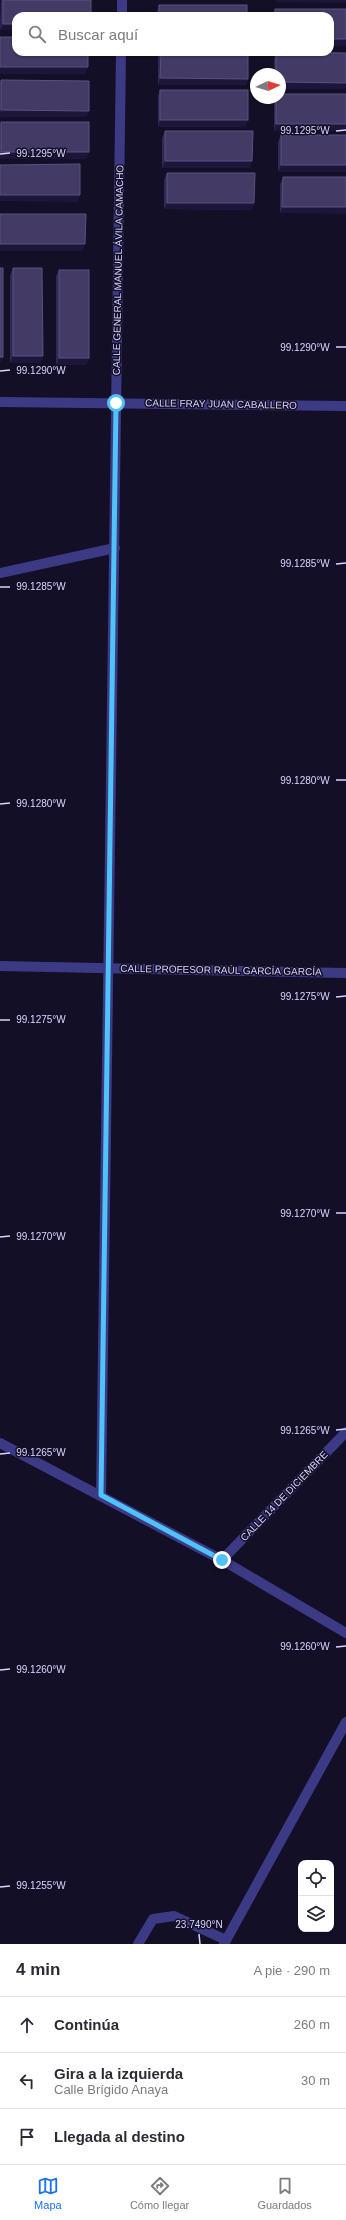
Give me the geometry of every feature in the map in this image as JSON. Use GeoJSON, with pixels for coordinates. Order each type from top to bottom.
{"type":"FeatureCollection","features":[{"type":"Feature","properties":{"kind":"street"},"geometry":{"type":"LineString","coordinates":[[122,0],[122,12]]}},
{"type":"Feature","properties":{"kind":"street","name":"CALLE GENERAL MANUEL ÁVILA CAMACHO"},"geometry":{"type":"LineString","coordinates":[[101,1495],[116,548],[116,403],[121,56]]}},
{"type":"Feature","properties":{"kind":"street","name":"CALLE FRAY JUAN CABALLERO"},"geometry":{"type":"LineString","coordinates":[[0,402],[346,406]]}},
{"type":"Feature","properties":{"kind":"street"},"geometry":{"type":"LineString","coordinates":[[0,573],[116,548]]}},
{"type":"Feature","properties":{"kind":"street","name":"CALLE PROFESOR RAÚL GARCÍA GARCÍA"},"geometry":{"type":"LineString","coordinates":[[0,966],[109,967],[346,973]]}},
{"type":"Feature","properties":{"kind":"street","name":"CALLE 14 DE DICIEMBRE"},"geometry":{"type":"LineString","coordinates":[[222,1560],[346,1432]]}},
{"type":"Feature","properties":{"kind":"street"},"geometry":{"type":"LineString","coordinates":[[0,1443],[222,1560],[346,1633]]}},
{"type":"Feature","properties":{"kind":"street"},"geometry":{"type":"LineString","coordinates":[[138,1944],[153,1919],[174,1916],[225,1942],[346,1722]]}},
{"type":"Feature","properties":{"kind":"building"},"geometry":{"type":"Polygon","coordinates":[[[3,0],[91,0],[91,12],[12,12],[12,24],[3,24],[3,0]]]}},
{"type":"Feature","properties":{"kind":"building"},"geometry":{"type":"Polygon","coordinates":[[[159,5],[247,5],[247,12],[159,12],[159,5]]]}},
{"type":"Feature","properties":{"kind":"building"},"geometry":{"type":"Polygon","coordinates":[[[275,9],[346,9],[346,39],[334,39],[334,12],[275,12],[275,9]]]}},
{"type":"Feature","properties":{"kind":"building"},"geometry":{"type":"Polygon","coordinates":[[[0,37],[12,37],[12,56],[88,56],[88,67],[0,67],[0,37]]]}},
{"type":"Feature","properties":{"kind":"building"},"geometry":{"type":"Polygon","coordinates":[[[334,53],[346,53],[346,83],[286,82],[286,68],[276,68],[276,56],[334,56],[334,53]]]}},
{"type":"Feature","properties":{"kind":"building"},"geometry":{"type":"Polygon","coordinates":[[[161,56],[248,56],[248,79],[160,78],[161,56]]]}},
{"type":"Feature","properties":{"kind":"building"},"geometry":{"type":"Polygon","coordinates":[[[1,80],[89,81],[89,111],[1,110],[1,80]]]}},
{"type":"Feature","properties":{"kind":"building"},"geometry":{"type":"Polygon","coordinates":[[[160,90],[248,90],[248,120],[160,120],[160,90]]]}},
{"type":"Feature","properties":{"kind":"building"},"geometry":{"type":"Polygon","coordinates":[[[286,94],[346,94],[346,124],[276,124],[276,104],[286,104],[286,94]]]}},
{"type":"Feature","properties":{"kind":"building"},"geometry":{"type":"Polygon","coordinates":[[[1,122],[89,122],[89,152],[1,152],[1,122]]]}},
{"type":"Feature","properties":{"kind":"building"},"geometry":{"type":"Polygon","coordinates":[[[165,131],[253,131],[252,161],[165,161],[165,131]]]}},
{"type":"Feature","properties":{"kind":"building"},"geometry":{"type":"Polygon","coordinates":[[[281,135],[346,135],[346,165],[281,165],[281,135]]]}},
{"type":"Feature","properties":{"kind":"building"},"geometry":{"type":"Polygon","coordinates":[[[80,164],[80,195],[0,195],[0,165],[80,164]]]}},
{"type":"Feature","properties":{"kind":"building"},"geometry":{"type":"Polygon","coordinates":[[[167,173],[255,173],[254,203],[167,203],[167,173]]]}},
{"type":"Feature","properties":{"kind":"building"},"geometry":{"type":"Polygon","coordinates":[[[283,177],[346,177],[346,207],[282,207],[283,177]]]}},
{"type":"Feature","properties":{"kind":"building"},"geometry":{"type":"Polygon","coordinates":[[[0,214],[86,214],[85,244],[0,244],[0,214]]]}},
{"type":"Feature","properties":{"kind":"building"},"geometry":{"type":"Polygon","coordinates":[[[0,268],[3,268],[3,357],[0,357],[0,268]]]}},
{"type":"Feature","properties":{"kind":"building"},"geometry":{"type":"Polygon","coordinates":[[[13,268],[42,268],[43,356],[13,356],[13,268]]]}},
{"type":"Feature","properties":{"kind":"building"},"geometry":{"type":"Polygon","coordinates":[[[59,270],[89,270],[89,358],[59,358],[59,270]]]}},
{"type":"Feature","properties":{"kind":"route"},"geometry":{"type":"LineString","coordinates":[[116,403],[116,548],[101,1495],[222,1560]]}}]}
